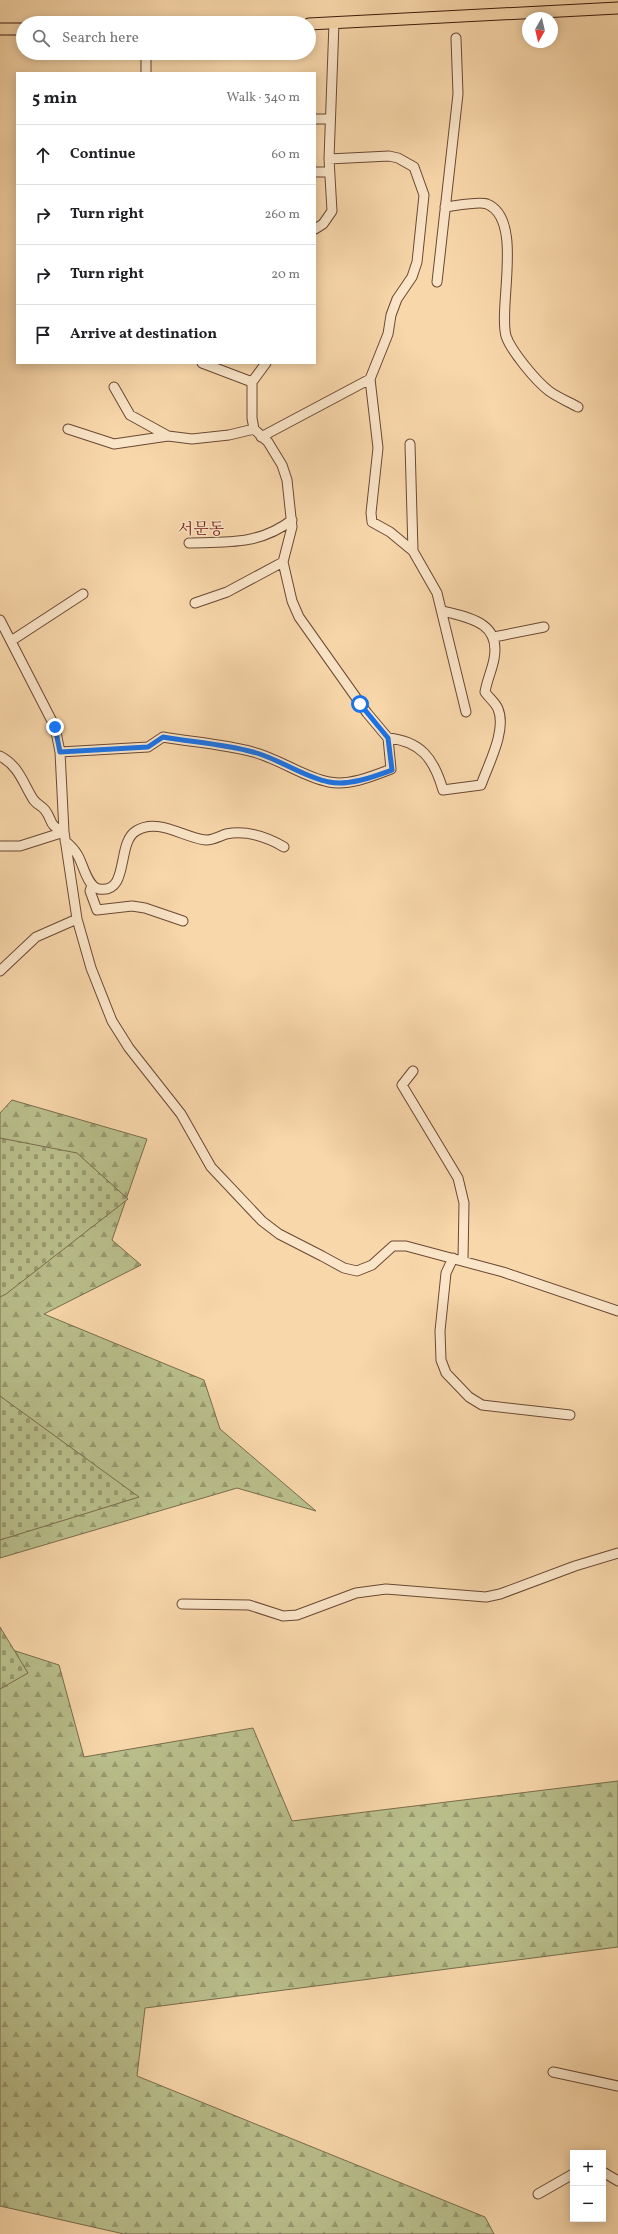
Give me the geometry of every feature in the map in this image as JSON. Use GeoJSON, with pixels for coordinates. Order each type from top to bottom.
{"type":"FeatureCollection","features":[{"type":"Feature","properties":{"kind":"main road"},"geometry":{"type":"LineString","coordinates":[[316,24],[618,8]]}},
{"type":"Feature","properties":{"kind":"main road"},"geometry":{"type":"LineString","coordinates":[[0,29],[16,29]]}},
{"type":"Feature","properties":{"kind":"street"},"geometry":{"type":"LineString","coordinates":[[316,228],[323,224],[332,211],[329,159],[334,23]]}},
{"type":"Feature","properties":{"kind":"street"},"geometry":{"type":"LineString","coordinates":[[437,282],[458,94],[456,38]]}},
{"type":"Feature","properties":{"kind":"street"},"geometry":{"type":"LineString","coordinates":[[146,60],[146,72]]}},
{"type":"Feature","properties":{"kind":"street"},"geometry":{"type":"LineString","coordinates":[[316,119],[330,119]]}},
{"type":"Feature","properties":{"kind":"street"},"geometry":{"type":"LineString","coordinates":[[329,159],[389,156],[398,158],[414,167],[424,195],[417,262],[412,277],[397,299],[391,315],[388,334],[370,379],[378,448],[371,513],[372,522],[390,532],[413,551],[437,593],[443,612],[466,712]]}},
{"type":"Feature","properties":{"kind":"street"},"geometry":{"type":"LineString","coordinates":[[316,172],[329,172]]}},
{"type":"Feature","properties":{"kind":"street"},"geometry":{"type":"LineString","coordinates":[[445,207],[486,203],[499,212],[504,227],[508,271],[505,326],[507,338],[524,364],[549,391],[578,407]]}},
{"type":"Feature","properties":{"kind":"street"},"geometry":{"type":"LineString","coordinates":[[205,364],[252,382]]}},
{"type":"Feature","properties":{"kind":"street"},"geometry":{"type":"LineString","coordinates":[[60,752],[148,747],[163,737],[253,752],[283,762],[314,778],[331,783],[357,781],[392,770],[388,738],[367,713],[299,617],[292,601],[283,562],[292,520],[290,498],[282,465],[268,442],[254,429],[252,382],[265,364]]}},
{"type":"Feature","properties":{"kind":"street"},"geometry":{"type":"LineString","coordinates":[[261,437],[370,379]]}},
{"type":"Feature","properties":{"kind":"street"},"geometry":{"type":"LineString","coordinates":[[114,387],[130,415],[168,436]]}},
{"type":"Feature","properties":{"kind":"street"},"geometry":{"type":"LineString","coordinates":[[68,429],[114,444],[168,436],[192,439],[229,435],[254,429]]}},
{"type":"Feature","properties":{"kind":"street"},"geometry":{"type":"LineString","coordinates":[[410,444],[413,551]]}},
{"type":"Feature","properties":{"kind":"street"},"geometry":{"type":"LineString","coordinates":[[189,543],[233,542],[256,539],[270,534],[292,520]]}},
{"type":"Feature","properties":{"kind":"street"},"geometry":{"type":"LineString","coordinates":[[195,603],[227,592],[283,562]]}},
{"type":"Feature","properties":{"kind":"street"},"geometry":{"type":"LineString","coordinates":[[11,641],[83,594]]}},
{"type":"Feature","properties":{"kind":"street"},"geometry":{"type":"LineString","coordinates":[[388,738],[405,740],[418,746],[438,773],[442,790],[481,785],[500,732],[501,720],[498,708],[486,692],[496,648],[494,637],[484,625],[471,618],[443,612]]}},
{"type":"Feature","properties":{"kind":"street"},"geometry":{"type":"LineString","coordinates":[[0,620],[49,712],[55,727],[60,752],[65,836],[77,919],[91,968],[112,1021],[130,1048],[181,1114],[211,1167],[262,1221],[280,1234],[344,1268],[357,1271],[372,1265],[393,1246],[406,1246],[463,1260],[618,1311]]}},
{"type":"Feature","properties":{"kind":"street"},"geometry":{"type":"LineString","coordinates":[[494,637],[544,627]]}},
{"type":"Feature","properties":{"kind":"street"},"geometry":{"type":"LineString","coordinates":[[0,756],[14,766],[25,782],[34,801],[45,809],[53,827],[65,836],[77,854],[92,885],[99,889],[110,888],[117,882],[121,871],[125,847],[131,835],[142,828],[164,827],[206,840],[232,833],[258,835],[284,847]]}},
{"type":"Feature","properties":{"kind":"street"},"geometry":{"type":"LineString","coordinates":[[0,846],[20,846],[65,836]]}},
{"type":"Feature","properties":{"kind":"street"},"geometry":{"type":"LineString","coordinates":[[92,885],[90,891],[97,910],[138,907],[183,921]]}},
{"type":"Feature","properties":{"kind":"street"},"geometry":{"type":"LineString","coordinates":[[0,971],[36,937],[77,919]]}},
{"type":"Feature","properties":{"kind":"street"},"geometry":{"type":"LineString","coordinates":[[413,1071],[402,1085],[458,1178],[464,1203],[463,1260]]}},
{"type":"Feature","properties":{"kind":"street"},"geometry":{"type":"LineString","coordinates":[[453,1258],[446,1273],[442,1302],[441,1360],[446,1372],[469,1397],[482,1406],[570,1415]]}},
{"type":"Feature","properties":{"kind":"street"},"geometry":{"type":"LineString","coordinates":[[182,1604],[249,1605],[284,1616],[297,1615],[356,1593],[386,1589],[486,1597],[500,1594],[575,1566],[618,1553]]}},
{"type":"Feature","properties":{"kind":"street"},"geometry":{"type":"LineString","coordinates":[[553,2072],[618,2086]]}},
{"type":"Feature","properties":{"kind":"street"},"geometry":{"type":"LineString","coordinates":[[606,2174],[618,2181]]}},
{"type":"Feature","properties":{"kind":"street"},"geometry":{"type":"LineString","coordinates":[[538,2194],[570,2176]]}},
{"type":"Feature","properties":{"kind":"green space"},"geometry":{"type":"Polygon","coordinates":[[[12,1100],[147,1139],[112,1240],[141,1265],[44,1314],[204,1380],[220,1429],[316,1511],[237,1488],[0,1558],[0,1113],[12,1100]]]}},
{"type":"Feature","properties":{"kind":"green space"},"geometry":{"type":"Polygon","coordinates":[[[0,1138],[77,1153],[128,1199],[6,1294],[0,1297],[0,1138]]]}},
{"type":"Feature","properties":{"kind":"green space"},"geometry":{"type":"Polygon","coordinates":[[[0,1396],[139,1497],[0,1540],[0,1396]]]}},
{"type":"Feature","properties":{"kind":"green space"},"geometry":{"type":"Polygon","coordinates":[[[0,1627],[28,1673],[0,1689],[0,1627]]]}},
{"type":"Feature","properties":{"kind":"green space"},"geometry":{"type":"Polygon","coordinates":[[[0,1646],[59,1665],[84,1757],[253,1728],[292,1821],[618,1781],[618,1947],[145,2008],[137,2076],[485,2217],[494,2234],[124,2234],[0,2206],[0,1646]]]}},
{"type":"Feature","properties":{"kind":"district","name":"서문동"},"geometry":{"type":"Point","coordinates":[201,530]}},
{"type":"Feature","properties":{"kind":"route"},"geometry":{"type":"LineString","coordinates":[[55,727],[60,752],[148,747],[163,737],[253,752],[283,762],[314,778],[331,783],[357,781],[392,770],[388,738],[360,704]]}}]}
